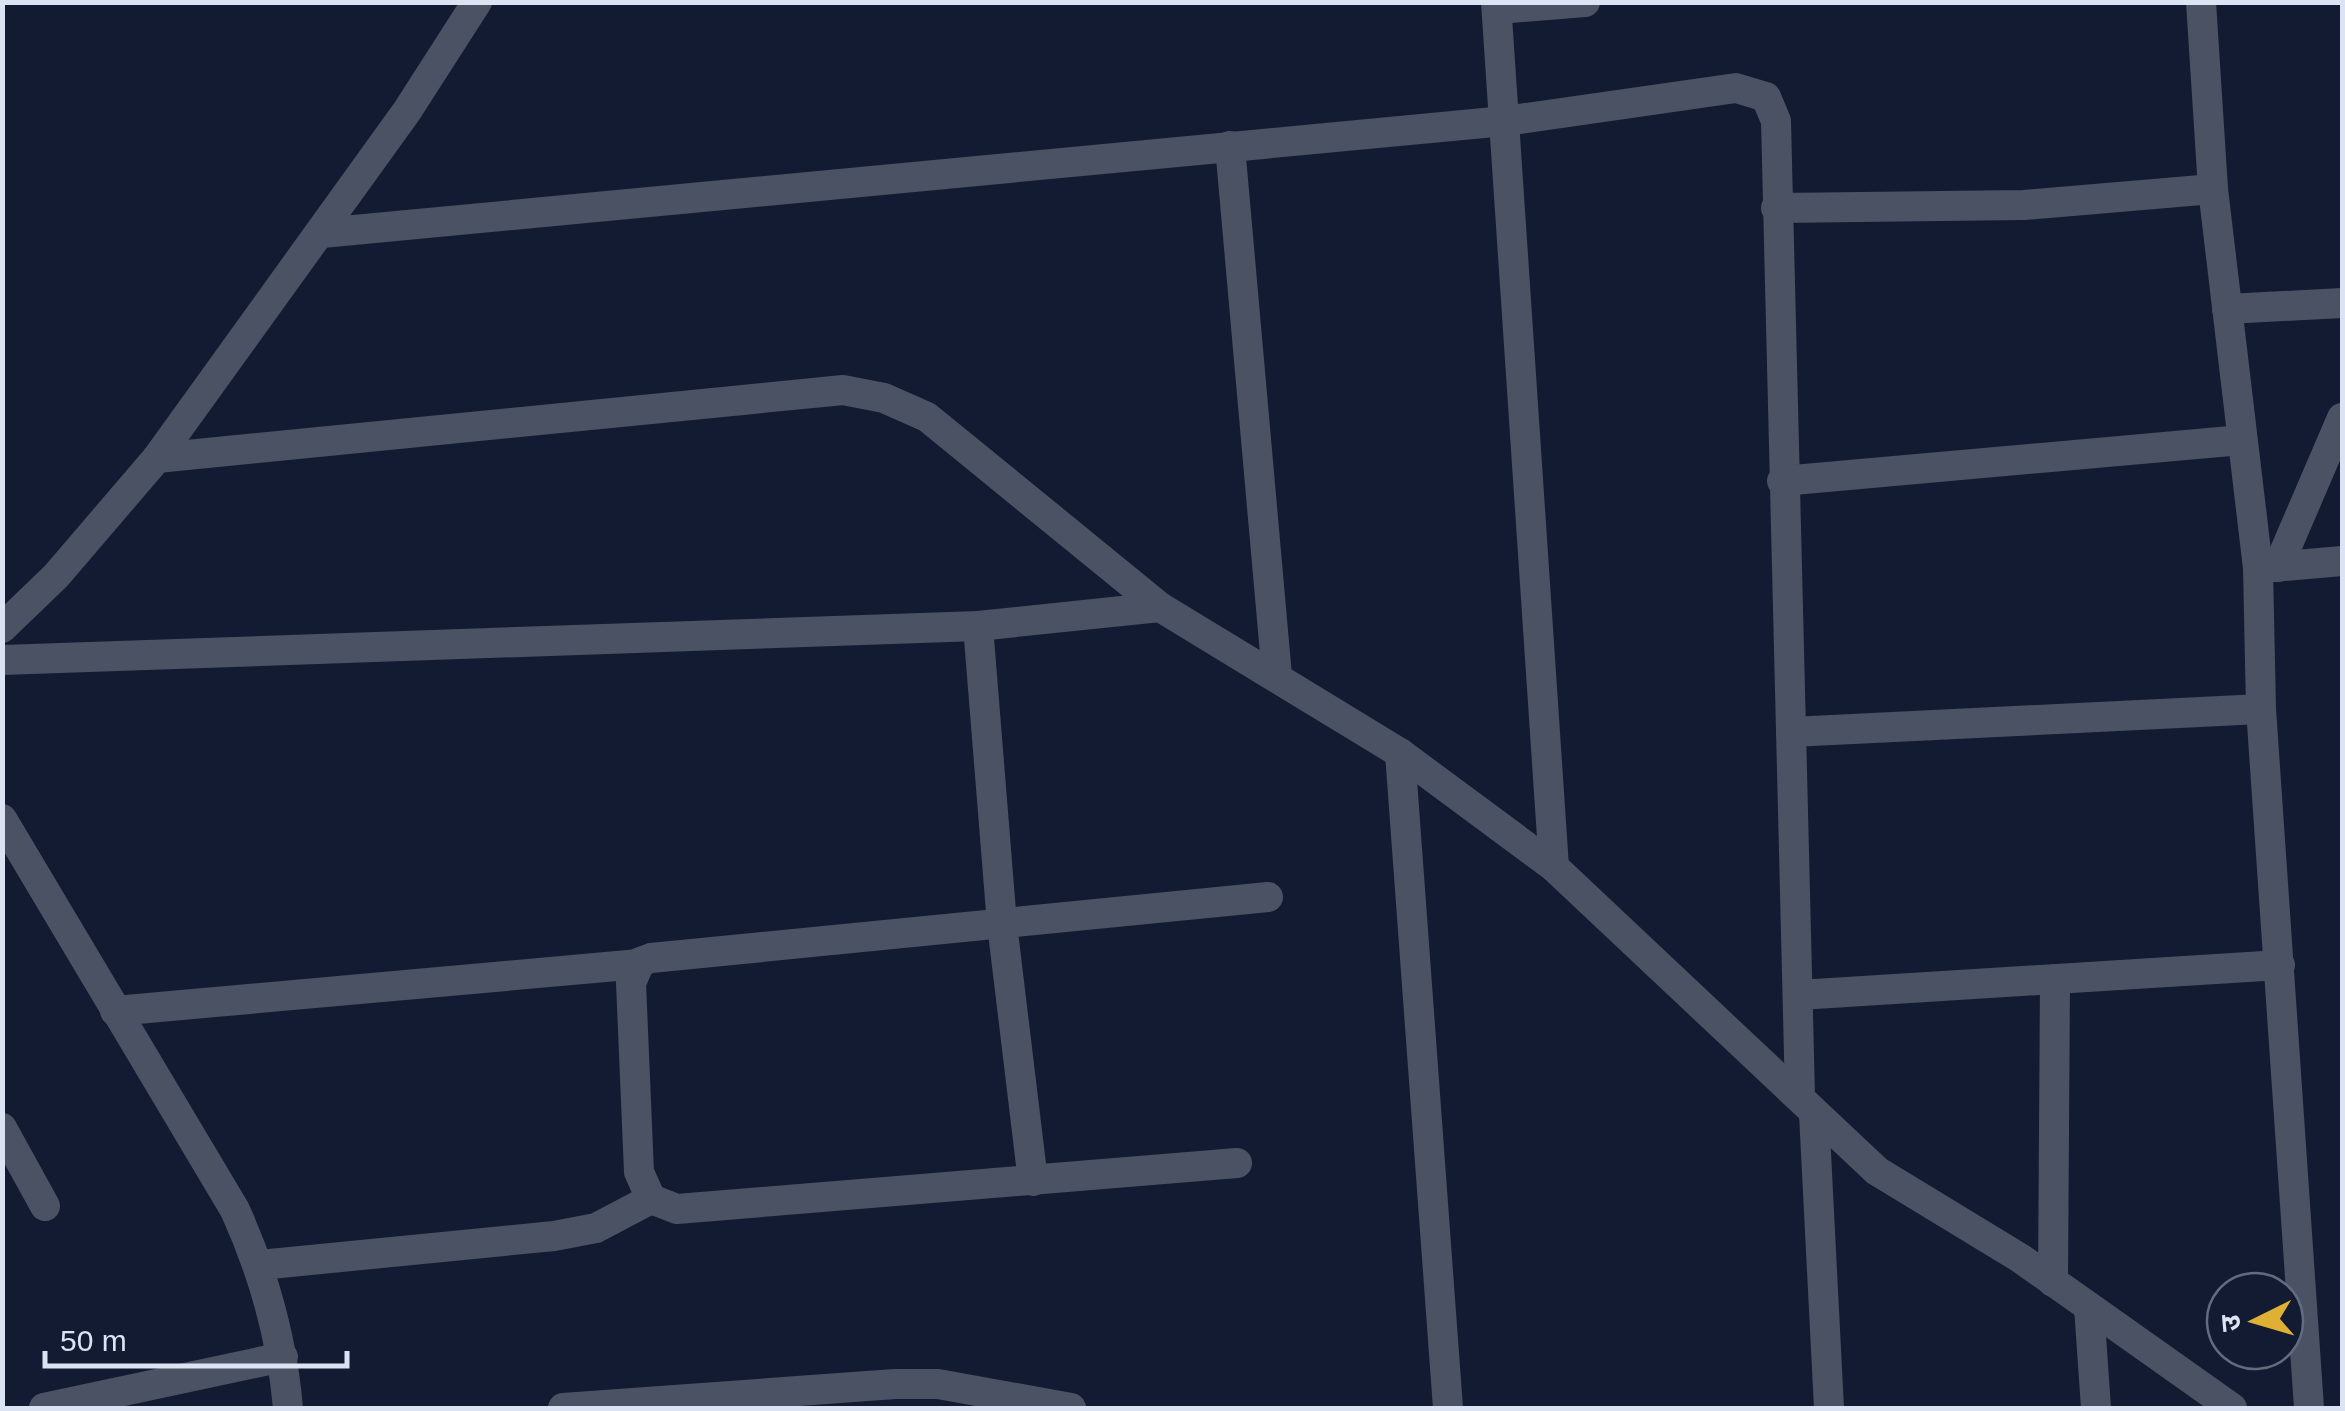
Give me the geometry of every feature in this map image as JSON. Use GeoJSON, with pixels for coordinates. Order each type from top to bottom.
{"type":"FeatureCollection","features":[{"type":"Feature","properties":{"kind":"street"},"geometry":{"type":"LineString","coordinates":[[2,628],[56,576],[157,458],[322,232],[477,2]]}},
{"type":"Feature","properties":{"kind":"street"},"geometry":{"type":"LineString","coordinates":[[1554,866],[1496,6],[1586,2]]}},
{"type":"Feature","properties":{"kind":"street"},"geometry":{"type":"LineString","coordinates":[[2201,2],[2213,189],[2226,309],[2242,440],[2268,567],[2261,709],[2309,1408]]}},
{"type":"Feature","properties":{"kind":"street"},"geometry":{"type":"LineString","coordinates":[[322,232],[1505,121],[1736,88],[1766,97],[1776,121],[1782,481],[1800,994],[1829,1408]]}},
{"type":"Feature","properties":{"kind":"street"},"geometry":{"type":"LineString","coordinates":[[1230,146],[1277,676]]}},
{"type":"Feature","properties":{"kind":"street"},"geometry":{"type":"LineString","coordinates":[[1776,208],[2024,205],[2213,189]]}},
{"type":"Feature","properties":{"kind":"street"},"geometry":{"type":"LineString","coordinates":[[2226,309],[2342,303]]}},
{"type":"Feature","properties":{"kind":"street"},"geometry":{"type":"LineString","coordinates":[[157,458],[842,390],[884,398],[927,417],[1160,607],[1400,753],[1554,866],[1878,1171],[2089,1306],[2232,1408]]}},
{"type":"Feature","properties":{"kind":"street"},"geometry":{"type":"LineString","coordinates":[[2268,567],[2342,418]]}},
{"type":"Feature","properties":{"kind":"street"},"geometry":{"type":"LineString","coordinates":[[1782,481],[2242,440]]}},
{"type":"Feature","properties":{"kind":"street"},"geometry":{"type":"LineString","coordinates":[[2268,567],[2342,561]]}},
{"type":"Feature","properties":{"kind":"street"},"geometry":{"type":"LineString","coordinates":[[2,660],[978,626],[1160,607]]}},
{"type":"Feature","properties":{"kind":"street"},"geometry":{"type":"LineString","coordinates":[[978,626],[1002,924],[1033,1181]]}},
{"type":"Feature","properties":{"kind":"street"},"geometry":{"type":"LineString","coordinates":[[1791,732],[2261,709]]}},
{"type":"Feature","properties":{"kind":"street"},"geometry":{"type":"LineString","coordinates":[[1400,753],[1448,1408]]}},
{"type":"Feature","properties":{"kind":"street"},"geometry":{"type":"LineString","coordinates":[[2,819],[235,1210],[260,1265],[284,1356],[288,1408]]}},
{"type":"Feature","properties":{"kind":"street"},"geometry":{"type":"LineString","coordinates":[[115,1011],[639,964],[651,958],[1268,898]]}},
{"type":"Feature","properties":{"kind":"street"},"geometry":{"type":"LineString","coordinates":[[639,964],[631,983],[639,1172],[651,1200],[677,1210],[1237,1163]]}},
{"type":"Feature","properties":{"kind":"street"},"geometry":{"type":"LineString","coordinates":[[1800,994],[2280,965]]}},
{"type":"Feature","properties":{"kind":"street"},"geometry":{"type":"LineString","coordinates":[[2053,1282],[2055,978]]}},
{"type":"Feature","properties":{"kind":"street"},"geometry":{"type":"LineString","coordinates":[[2,1128],[45,1206]]}},
{"type":"Feature","properties":{"kind":"street"},"geometry":{"type":"LineString","coordinates":[[260,1265],[554,1236],[596,1228],[651,1200]]}},
{"type":"Feature","properties":{"kind":"street"},"geometry":{"type":"LineString","coordinates":[[2089,1306],[2096,1408]]}},
{"type":"Feature","properties":{"kind":"street"},"geometry":{"type":"LineString","coordinates":[[44,1408],[284,1356]]}},
{"type":"Feature","properties":{"kind":"street"},"geometry":{"type":"LineString","coordinates":[[563,1408],[895,1384],[938,1384],[1071,1408]]}}]}
